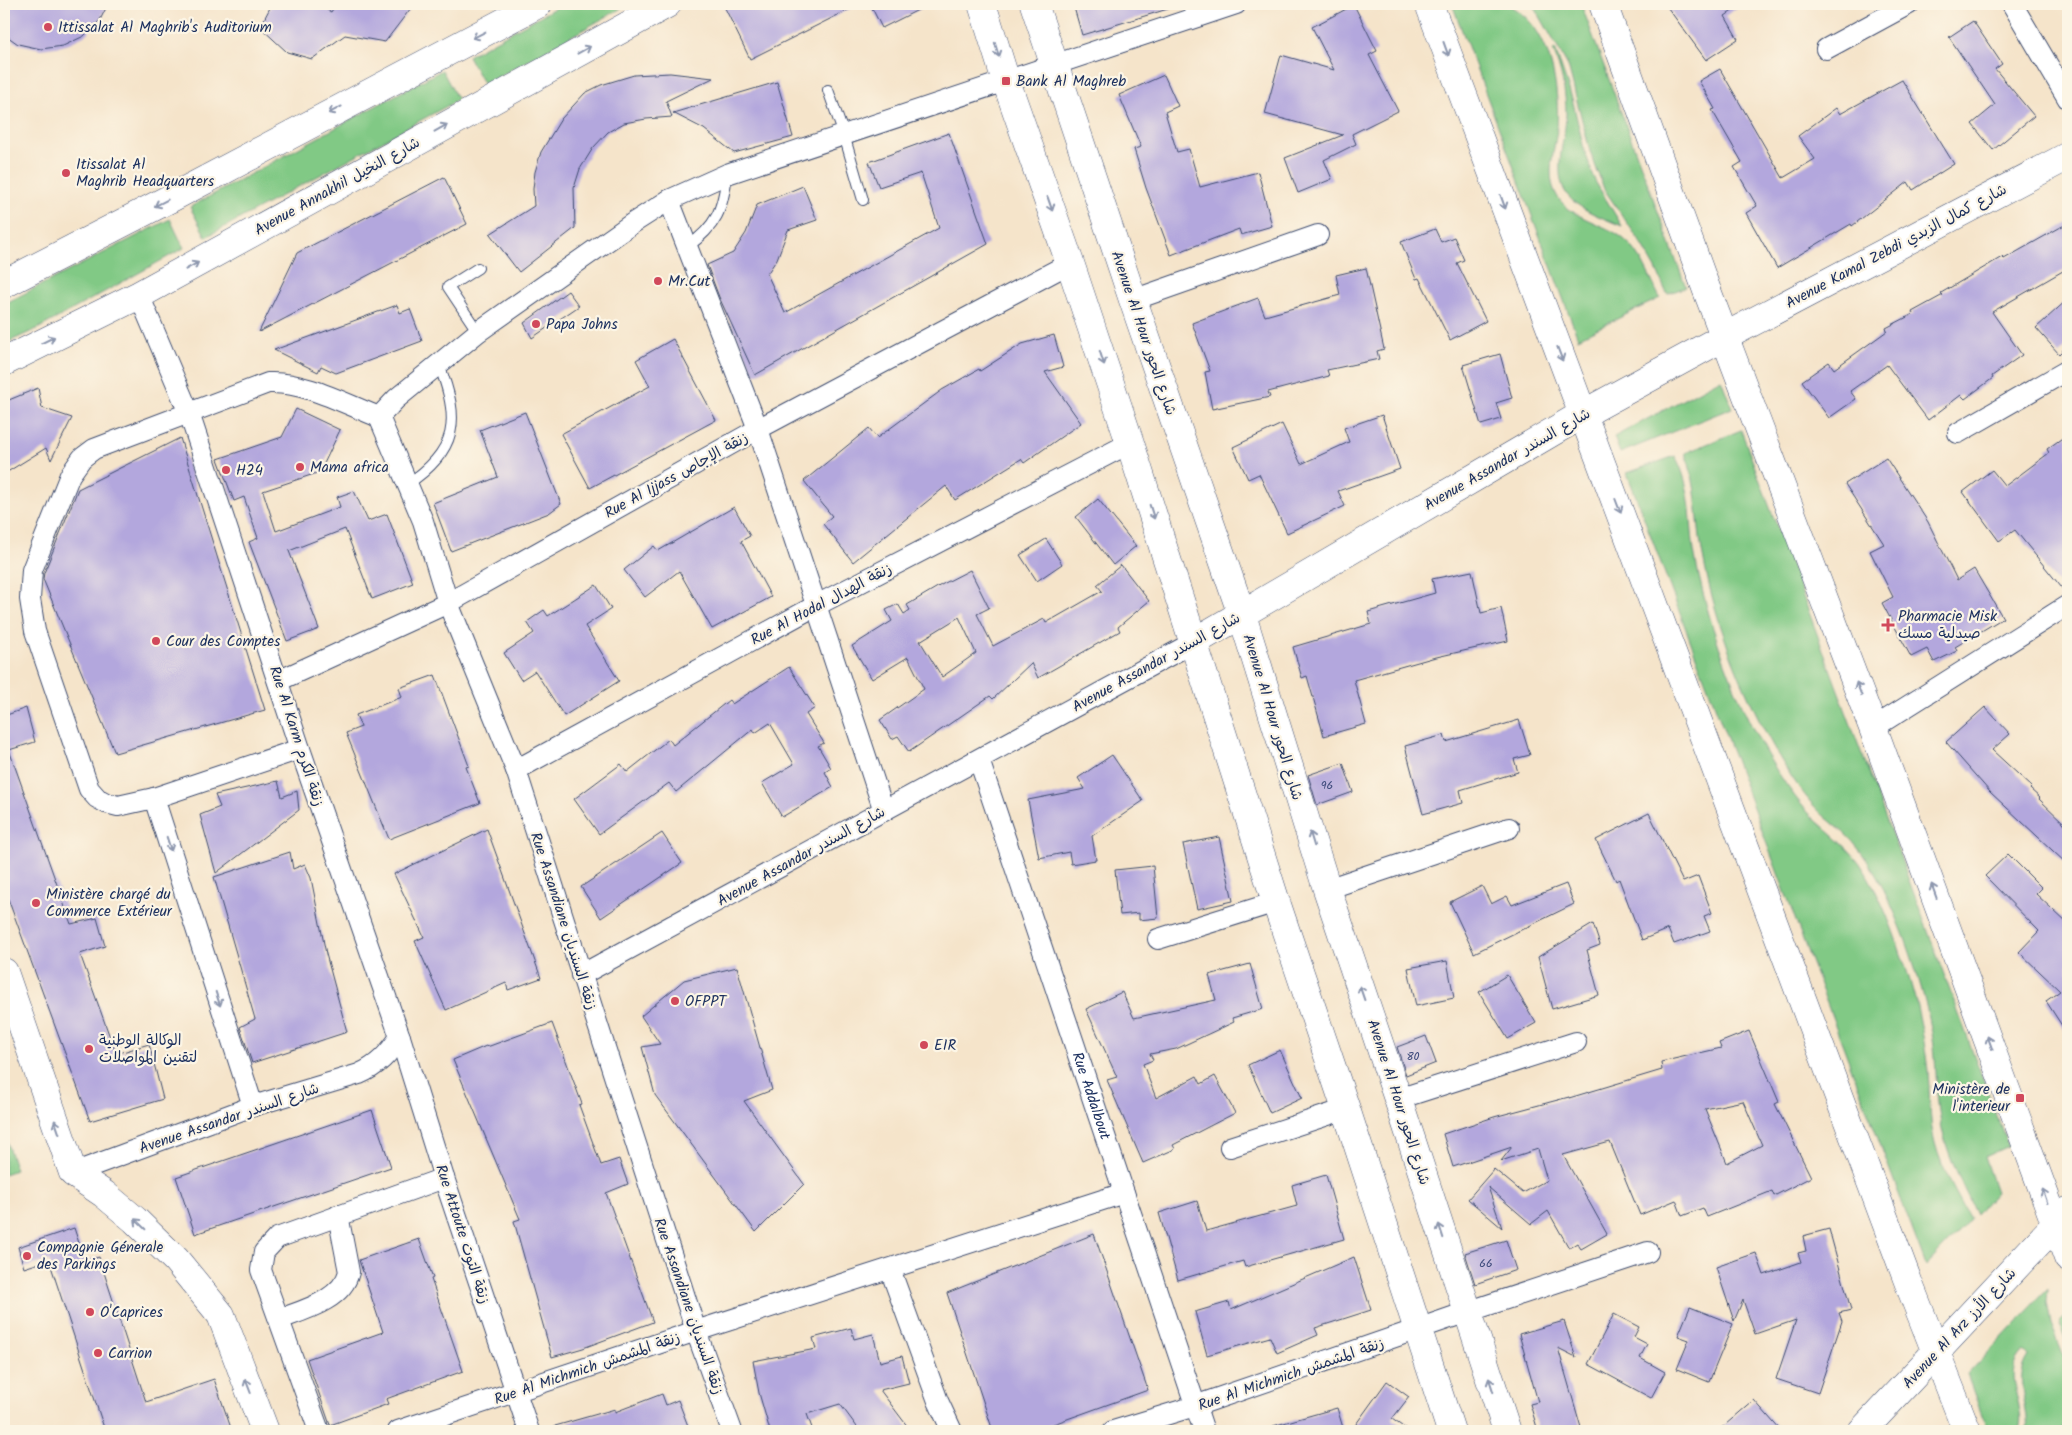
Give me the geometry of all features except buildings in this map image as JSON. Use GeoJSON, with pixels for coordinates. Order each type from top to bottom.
{"type":"FeatureCollection","features":[{"type":"Feature","properties":{"kind":"street","name":"Avenue Annakhil شارع النخيل"},"geometry":{"type":"LineString","coordinates":[[4,362],[139,295],[667,4]]}},
{"type":"Feature","properties":{"kind":"street"},"geometry":{"type":"LineString","coordinates":[[982,4],[1006,81],[1070,263],[1130,443],[1276,902],[1451,1431]]}},
{"type":"Feature","properties":{"kind":"street","name":"Avenue Al Hour شارع الحور"},"geometry":{"type":"LineString","coordinates":[[1034,4],[1133,300],[1242,615],[1327,890],[1507,1431]]}},
{"type":"Feature","properties":{"kind":"street"},"geometry":{"type":"LineString","coordinates":[[300,750],[154,798],[118,806],[96,798],[89,789],[36,631],[30,599],[32,570],[70,475],[82,458],[94,449],[268,383],[284,382],[379,417],[396,399],[478,332],[633,223],[669,200],[727,174],[1236,4]]}},
{"type":"Feature","properties":{"kind":"street"},"geometry":{"type":"LineString","coordinates":[[1429,4],[1967,1431]]}},
{"type":"Feature","properties":{"kind":"street"},"geometry":{"type":"LineString","coordinates":[[1603,4],[1724,336],[2062,1218],[2068,1258]]}},
{"type":"Feature","properties":{"kind":"street"},"geometry":{"type":"LineString","coordinates":[[1826,49],[1909,4]]}},
{"type":"Feature","properties":{"kind":"street"},"geometry":{"type":"LineString","coordinates":[[2012,4],[2068,99]]}},
{"type":"Feature","properties":{"kind":"street"},"geometry":{"type":"LineString","coordinates":[[4,284],[173,197],[522,8]]}},
{"type":"Feature","properties":{"kind":"street","name":"Avenue Kamal Zebdi شارع كمال الزبدي"},"geometry":{"type":"LineString","coordinates":[[1724,336],[2068,156]]}},
{"type":"Feature","properties":{"kind":"street"},"geometry":{"type":"LineString","coordinates":[[669,200],[758,429],[884,811]]}},
{"type":"Feature","properties":{"kind":"street"},"geometry":{"type":"LineString","coordinates":[[1133,300],[1318,235]]}},
{"type":"Feature","properties":{"kind":"street","name":"Rue Al Ijjass زنقة الإجاص"},"geometry":{"type":"LineString","coordinates":[[278,681],[448,603],[758,429],[1070,263]]}},
{"type":"Feature","properties":{"kind":"street","name":"Rue Al Karm زنقة الكرم"},"geometry":{"type":"LineString","coordinates":[[139,295],[188,413],[300,750],[400,1037]]}},
{"type":"Feature","properties":{"kind":"street","name":"Avenue Assandar شارع السندر"},"geometry":{"type":"LineString","coordinates":[[581,976],[1194,642],[1583,414],[1724,336]]}},
{"type":"Feature","properties":{"kind":"street"},"geometry":{"type":"LineString","coordinates":[[1958,432],[2068,370]]}},
{"type":"Feature","properties":{"kind":"street","name":"Rue Assandiane زنقة السنديان"},"geometry":{"type":"LineString","coordinates":[[379,417],[406,485],[423,521],[448,603],[516,770],[696,1331],[732,1431]]}},
{"type":"Feature","properties":{"kind":"street","name":"Rue Al Hodal زنقة الهدال"},"geometry":{"type":"LineString","coordinates":[[516,770],[817,605],[1130,443]]}},
{"type":"Feature","properties":{"kind":"street"},"geometry":{"type":"LineString","coordinates":[[1873,728],[2068,605]]}},
{"type":"Feature","properties":{"kind":"street","name":"Rue Addalbout"},"geometry":{"type":"LineString","coordinates":[[979,760],[1204,1431]]}},
{"type":"Feature","properties":{"kind":"street"},"geometry":{"type":"LineString","coordinates":[[154,798],[253,1106]]}},
{"type":"Feature","properties":{"kind":"street"},"geometry":{"type":"LineString","coordinates":[[1327,890],[1509,828]]}},
{"type":"Feature","properties":{"kind":"street"},"geometry":{"type":"LineString","coordinates":[[1158,939],[1276,902]]}},
{"type":"Feature","properties":{"kind":"street"},"geometry":{"type":"LineString","coordinates":[[4,972],[73,1173],[104,1194],[135,1220],[176,1260],[221,1315],[265,1431]]}},
{"type":"Feature","properties":{"kind":"street","name":"Avenue Assandar شارع السندر"},"geometry":{"type":"LineString","coordinates":[[73,1173],[253,1106],[371,1069],[390,1052],[400,1037]]}},
{"type":"Feature","properties":{"kind":"street","name":"Rue Attoute زنقة التوت"},"geometry":{"type":"LineString","coordinates":[[400,1037],[514,1392],[529,1431]]}},
{"type":"Feature","properties":{"kind":"street"},"geometry":{"type":"LineString","coordinates":[[1398,1099],[1576,1042]]}},
{"type":"Feature","properties":{"kind":"street"},"geometry":{"type":"LineString","coordinates":[[1230,1147],[1346,1109]]}},
{"type":"Feature","properties":{"kind":"street"},"geometry":{"type":"LineString","coordinates":[[318,1431],[262,1270],[264,1252],[277,1238],[444,1178]]}},
{"type":"Feature","properties":{"kind":"street","name":"Rue Al Michmich زنقة المشمش"},"geometry":{"type":"LineString","coordinates":[[398,1431],[696,1331],[1124,1192]]}},
{"type":"Feature","properties":{"kind":"street"},"geometry":{"type":"LineString","coordinates":[[280,1319],[329,1297],[341,1289],[347,1281],[349,1272],[338,1215]]}},
{"type":"Feature","properties":{"kind":"street","name":"Avenue Al Arz شارع الأرز"},"geometry":{"type":"LineString","coordinates":[[1862,1431],[2062,1218]]}},
{"type":"Feature","properties":{"kind":"street","name":"Rue Al Michmich زنقة المشمش"},"geometry":{"type":"LineString","coordinates":[[1113,1431],[1195,1406],[1648,1252]]}},
{"type":"Feature","properties":{"kind":"street"},"geometry":{"type":"LineString","coordinates":[[890,1269],[938,1401],[952,1431]]}},
{"type":"Feature","properties":{"kind":"lane"},"geometry":{"type":"LineString","coordinates":[[828,90],[844,136],[862,200]]}},
{"type":"Feature","properties":{"kind":"lane"},"geometry":{"type":"LineString","coordinates":[[687,246],[703,236],[716,221],[724,197],[727,174]]}},
{"type":"Feature","properties":{"kind":"lane"},"geometry":{"type":"LineString","coordinates":[[478,268],[448,288],[478,332]]}},
{"type":"Feature","properties":{"kind":"lane"},"geometry":{"type":"LineString","coordinates":[[406,485],[420,476],[436,460],[448,443],[452,429],[454,412],[450,391],[439,365]]}},
{"type":"Feature","properties":{"kind":"green space"},"geometry":{"type":"Polygon","coordinates":[[[562,4],[629,4],[484,85],[468,56],[562,4]]]}},
{"type":"Feature","properties":{"kind":"green space"},"geometry":{"type":"Polygon","coordinates":[[[1452,4],[1507,4],[1527,19],[1537,32],[1545,46],[1551,63],[1557,97],[1557,129],[1551,169],[1552,184],[1555,192],[1568,208],[1617,234],[1631,246],[1641,259],[1660,298],[1578,338],[1452,4]]]}},
{"type":"Feature","properties":{"kind":"green space"},"geometry":{"type":"Polygon","coordinates":[[[1533,4],[1581,4],[1686,287],[1667,294],[1643,246],[1604,189],[1590,151],[1568,66],[1533,4]]]}},
{"type":"Feature","properties":{"kind":"green space"},"geometry":{"type":"Polygon","coordinates":[[[1555,49],[1572,98],[1584,149],[1595,181],[1622,226],[1576,204],[1566,193],[1562,184],[1560,165],[1566,106],[1562,81],[1553,50],[1555,49]]]}},
{"type":"Feature","properties":{"kind":"green space"},"geometry":{"type":"Polygon","coordinates":[[[442,70],[458,100],[206,237],[190,207],[442,70]]]}},
{"type":"Feature","properties":{"kind":"green space"},"geometry":{"type":"Polygon","coordinates":[[[170,219],[184,248],[39,328],[4,344],[4,304],[170,219]]]}},
{"type":"Feature","properties":{"kind":"green space"},"geometry":{"type":"Polygon","coordinates":[[[1721,379],[1732,408],[1620,453],[1614,437],[1721,379]]]}},
{"type":"Feature","properties":{"kind":"green space"},"geometry":{"type":"Polygon","coordinates":[[[1741,430],[2008,1146],[1984,1157],[1996,1192],[1976,1214],[1953,1164],[1943,1133],[1938,1101],[1934,1046],[1929,1019],[1915,967],[1896,916],[1877,876],[1861,852],[1848,837],[1813,805],[1777,754],[1741,680],[1715,608],[1702,551],[1692,477],[1685,453],[1741,430]]]}},
{"type":"Feature","properties":{"kind":"green space"},"geometry":{"type":"Polygon","coordinates":[[[1675,456],[1681,468],[1688,493],[1695,557],[1708,611],[1725,664],[1745,713],[1768,756],[1795,797],[1859,862],[1877,894],[1888,919],[1911,983],[1924,1042],[1935,1143],[1946,1173],[1970,1219],[1926,1266],[1627,473],[1675,456]]]}},
{"type":"Feature","properties":{"kind":"green space"},"geometry":{"type":"Polygon","coordinates":[[[4,1134],[16,1170],[4,1174],[4,1134]]]}},
{"type":"Feature","properties":{"kind":"green space"},"geometry":{"type":"Polygon","coordinates":[[[2048,1289],[2047,1302],[2051,1324],[2068,1366],[2068,1416],[2061,1431],[2027,1431],[2022,1375],[2029,1356],[2024,1351],[2017,1361],[2013,1380],[2020,1410],[2021,1421],[2019,1431],[1988,1431],[1967,1375],[2048,1289]]]}},
{"type":"Feature","properties":{"kind":"green space"},"geometry":{"type":"Polygon","coordinates":[[[2064,1317],[2068,1317],[2068,1342],[2060,1324],[2064,1317]]]}},
{"type":"Feature","properties":{"kind":"place","name":"Ittissalat Al Maghrib's Auditorium"},"geometry":{"type":"Point","coordinates":[48,27]}},
{"type":"Feature","properties":{"kind":"place","name":"Bank Al Maghreb"},"geometry":{"type":"Point","coordinates":[1006,81]}},
{"type":"Feature","properties":{"kind":"place","name":"Itissalat Al Maghrib Headquarters"},"geometry":{"type":"Point","coordinates":[66,173]}},
{"type":"Feature","properties":{"kind":"place","name":"Mr.Cut"},"geometry":{"type":"Point","coordinates":[658,281]}},
{"type":"Feature","properties":{"kind":"place","name":"Papa Johns"},"geometry":{"type":"Point","coordinates":[536,324]}},
{"type":"Feature","properties":{"kind":"place","name":"Mama africa"},"geometry":{"type":"Point","coordinates":[300,467]}},
{"type":"Feature","properties":{"kind":"place","name":"H24"},"geometry":{"type":"Point","coordinates":[226,470]}},
{"type":"Feature","properties":{"kind":"place","name":"Pharmacie Misk صيدلية مسك"},"geometry":{"type":"Point","coordinates":[1888,625]}},
{"type":"Feature","properties":{"kind":"place","name":"Cour des Comptes"},"geometry":{"type":"Point","coordinates":[156,641]}},
{"type":"Feature","properties":{"kind":"place","name":"Ministère chargé du Commerce Extérieur"},"geometry":{"type":"Point","coordinates":[36,903]}},
{"type":"Feature","properties":{"kind":"place","name":"OFPPT"},"geometry":{"type":"Point","coordinates":[675,1001]}},
{"type":"Feature","properties":{"kind":"place","name":"EIR"},"geometry":{"type":"Point","coordinates":[924,1045]}},
{"type":"Feature","properties":{"kind":"place","name":"الوكالة الوطنية لتقنين المواصلات"},"geometry":{"type":"Point","coordinates":[89,1049]}},
{"type":"Feature","properties":{"kind":"place","name":"Ministère de l'interieur"},"geometry":{"type":"Point","coordinates":[2020,1098]}},
{"type":"Feature","properties":{"kind":"place","name":"Compagnie Génerale des Parkings"},"geometry":{"type":"Point","coordinates":[27,1256]}},
{"type":"Feature","properties":{"kind":"place","name":"O'Caprices"},"geometry":{"type":"Point","coordinates":[90,1312]}},
{"type":"Feature","properties":{"kind":"place","name":"Carrion"},"geometry":{"type":"Point","coordinates":[98,1353]}}]}
